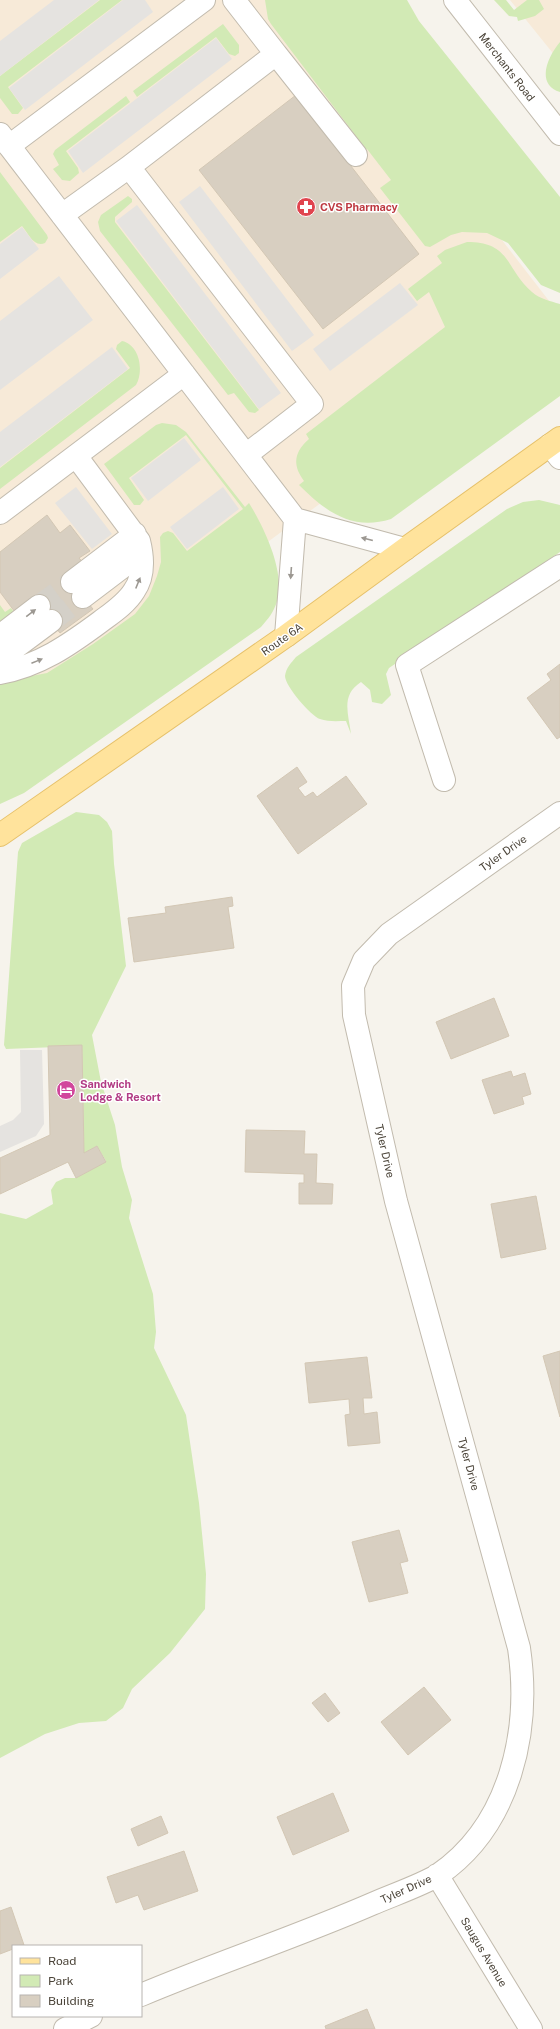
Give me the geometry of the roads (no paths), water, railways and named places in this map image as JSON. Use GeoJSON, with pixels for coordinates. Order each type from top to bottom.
{"type":"FeatureCollection","features":[{"type":"Feature","properties":{"kind":"main road","name":"Route 6A"},"geometry":{"type":"LineString","coordinates":[[1,832],[286,636],[405,548],[557,447]]}},
{"type":"Feature","properties":{"kind":"street"},"geometry":{"type":"LineString","coordinates":[[234,0],[356,155]]}},
{"type":"Feature","properties":{"kind":"street","name":"Merchants Road"},"geometry":{"type":"LineString","coordinates":[[455,0],[560,134]]}},
{"type":"Feature","properties":{"kind":"street"},"geometry":{"type":"LineString","coordinates":[[194,3],[5,140],[295,519],[405,548]]}},
{"type":"Feature","properties":{"kind":"street"},"geometry":{"type":"LineString","coordinates":[[62,215],[129,167],[276,54]]}},
{"type":"Feature","properties":{"kind":"street"},"geometry":{"type":"LineString","coordinates":[[129,167],[312,404],[246,455]]}},
{"type":"Feature","properties":{"kind":"street"},"geometry":{"type":"LineString","coordinates":[[0,513],[184,374]]}},
{"type":"Feature","properties":{"kind":"street"},"geometry":{"type":"LineString","coordinates":[[0,673],[14,670],[53,655],[124,604],[135,591],[140,578],[137,539],[76,456]]}},
{"type":"Feature","properties":{"kind":"street"},"geometry":{"type":"LineString","coordinates":[[286,636],[295,519]]}},
{"type":"Feature","properties":{"kind":"street"},"geometry":{"type":"LineString","coordinates":[[78,589],[137,539]]}},
{"type":"Feature","properties":{"kind":"street"},"geometry":{"type":"LineString","coordinates":[[444,780],[407,665],[560,566]]}},
{"type":"Feature","properties":{"kind":"street"},"geometry":{"type":"LineString","coordinates":[[0,636],[45,614],[8,653],[0,656]]}},
{"type":"Feature","properties":{"kind":"street","name":"Tyler Drive"},"geometry":{"type":"LineString","coordinates":[[142,1995],[321,1926],[437,1875],[478,1837],[497,1808],[508,1782],[520,1733],[523,1674],[517,1640],[396,1201],[354,1016],[353,986],[364,960],[389,934],[560,813]]}},
{"type":"Feature","properties":{"kind":"street","name":"Saugus Avenue"},"geometry":{"type":"LineString","coordinates":[[437,1875],[531,2029]]}},
{"type":"Feature","properties":{"kind":"street"},"geometry":{"type":"LineString","coordinates":[[65,2029],[89,2017]]}},
{"type":"Feature","properties":{"kind":"tunnel"},"geometry":{"type":"LineString","coordinates":[[39,606],[72,582]]}},
{"type":"Feature","properties":{"kind":"tunnel"},"geometry":{"type":"LineString","coordinates":[[51,621],[83,597]]}},
{"type":"Feature","properties":{"kind":"place","name":"CVS Pharmacy"},"geometry":{"type":"Point","coordinates":[306,207]}},
{"type":"Feature","properties":{"kind":"place","name":"Sandwich Lodge & Resort"},"geometry":{"type":"Point","coordinates":[66,1090]}}]}
